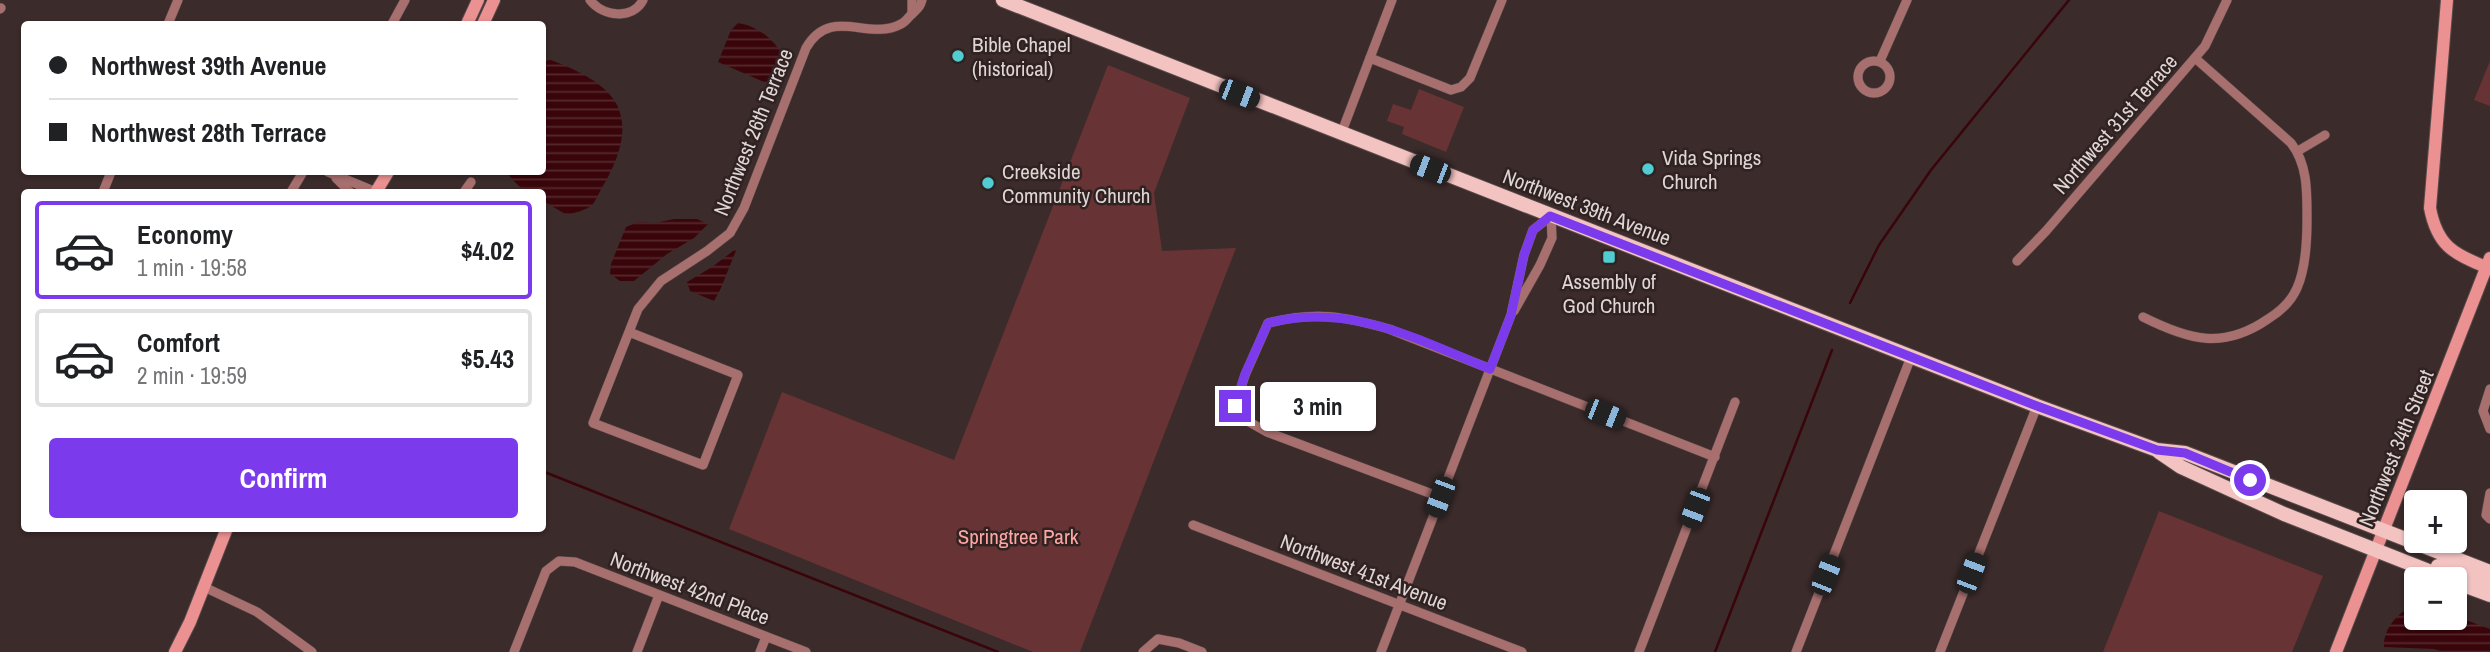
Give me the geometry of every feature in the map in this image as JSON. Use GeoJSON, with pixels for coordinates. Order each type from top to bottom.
{"type":"FeatureCollection","features":[{"type":"Feature","properties":{"kind":"main road","name":"Northwest 39th Avenue"},"geometry":{"type":"LineString","coordinates":[[1003,0],[2037,406],[2157,450],[2185,453],[2490,572]]}},
{"type":"Feature","properties":{"kind":"main road","name":"Northwest 39th Avenue"},"geometry":{"type":"LineString","coordinates":[[2157,450],[2181,467],[2284,514],[2418,567]]}},
{"type":"Feature","properties":{"kind":"main road","name":"Northwest 39th Avenue"},"geometry":{"type":"LineString","coordinates":[[2376,551],[2394,550],[2490,585]]}},
{"type":"Feature","properties":{"kind":"main road"},"geometry":{"type":"LineString","coordinates":[[2467,586],[2490,595]]}},
{"type":"Feature","properties":{"kind":"street"},"geometry":{"type":"LineString","coordinates":[[169,21],[178,0]]}},
{"type":"Feature","properties":{"kind":"street"},"geometry":{"type":"LineString","coordinates":[[394,21],[405,0]]}},
{"type":"Feature","properties":{"kind":"street"},"geometry":{"type":"LineString","coordinates":[[468,21],[478,0]]}},
{"type":"Feature","properties":{"kind":"street"},"geometry":{"type":"LineString","coordinates":[[485,21],[494,0]]}},
{"type":"Feature","properties":{"kind":"street"},"geometry":{"type":"LineString","coordinates":[[590,0],[594,6],[611,15],[624,14],[640,6],[643,0]]}},
{"type":"Feature","properties":{"kind":"street"},"geometry":{"type":"LineString","coordinates":[[912,0],[912,14]]}},
{"type":"Feature","properties":{"kind":"street"},"geometry":{"type":"LineString","coordinates":[[912,14],[919,9],[922,0]]}},
{"type":"Feature","properties":{"kind":"street"},"geometry":{"type":"LineString","coordinates":[[1341,134],[1392,0]]}},
{"type":"Feature","properties":{"kind":"street"},"geometry":{"type":"LineString","coordinates":[[1370,58],[1451,90],[1461,87],[1470,78],[1502,0]]}},
{"type":"Feature","properties":{"kind":"street"},"geometry":{"type":"LineString","coordinates":[[1880,61],[1907,0]]}},
{"type":"Feature","properties":{"kind":"street","name":"Northwest 31st Terrace"},"geometry":{"type":"LineString","coordinates":[[2017,261],[2205,46],[2227,0]]}},
{"type":"Feature","properties":{"kind":"street"},"geometry":{"type":"LineString","coordinates":[[2447,0],[2430,208],[2433,224],[2448,248],[2462,257],[2489,264]]}},
{"type":"Feature","properties":{"kind":"street","name":"Northwest 26th Terrace"},"geometry":{"type":"LineString","coordinates":[[629,331],[738,375],[703,465],[593,423],[629,331],[638,309],[662,281],[730,233],[744,208],[812,37],[825,28],[840,26],[888,28],[902,24],[912,14]]}},
{"type":"Feature","properties":{"kind":"street"},"geometry":{"type":"LineString","coordinates":[[2143,317],[2185,335],[2217,339],[2249,331],[2284,307],[2292,298],[2302,275],[2306,245],[2305,175],[2298,151],[2195,58]]}},
{"type":"Feature","properties":{"kind":"street"},"geometry":{"type":"LineString","coordinates":[[2298,151],[2325,135]]}},
{"type":"Feature","properties":{"kind":"street"},"geometry":{"type":"LineString","coordinates":[[332,175],[347,189]]}},
{"type":"Feature","properties":{"kind":"street"},"geometry":{"type":"LineString","coordinates":[[335,175],[369,189]]}},
{"type":"Feature","properties":{"kind":"street"},"geometry":{"type":"LineString","coordinates":[[466,189],[471,182]]}},
{"type":"Feature","properties":{"kind":"street"},"geometry":{"type":"LineString","coordinates":[[1381,652],[1511,315],[1524,255],[1533,230],[1550,216]]}},
{"type":"Feature","properties":{"kind":"street"},"geometry":{"type":"LineString","coordinates":[[1511,315],[1521,302],[1552,238],[1550,216]]}},
{"type":"Feature","properties":{"kind":"street","name":"Northwest 34th Street"},"geometry":{"type":"LineString","coordinates":[[2336,652],[2489,264]]}},
{"type":"Feature","properties":{"kind":"street"},"geometry":{"type":"LineString","coordinates":[[1440,497],[1267,432],[1244,419],[1235,406],[1245,374],[1268,323],[1315,315],[1347,317],[1389,329],[1715,457]]}},
{"type":"Feature","properties":{"kind":"street"},"geometry":{"type":"LineString","coordinates":[[1796,652],[1911,357]]}},
{"type":"Feature","properties":{"kind":"street"},"geometry":{"type":"LineString","coordinates":[[2490,389],[2483,411],[2490,429]]}},
{"type":"Feature","properties":{"kind":"street"},"geometry":{"type":"LineString","coordinates":[[1639,652],[1735,402]]}},
{"type":"Feature","properties":{"kind":"street"},"geometry":{"type":"LineString","coordinates":[[1940,652],[2037,406]]}},
{"type":"Feature","properties":{"kind":"street"},"geometry":{"type":"LineString","coordinates":[[2490,493],[2486,515],[2490,519]]}},
{"type":"Feature","properties":{"kind":"street","name":"Northwest 41st Avenue"},"geometry":{"type":"LineString","coordinates":[[1193,525],[1522,652]]}},
{"type":"Feature","properties":{"kind":"street"},"geometry":{"type":"LineString","coordinates":[[175,652],[225,532]]}},
{"type":"Feature","properties":{"kind":"street","name":"Northwest 42nd Place"},"geometry":{"type":"LineString","coordinates":[[514,652],[546,571],[559,561],[575,562],[806,652]]}},
{"type":"Feature","properties":{"kind":"street"},"geometry":{"type":"LineString","coordinates":[[204,587],[257,612],[312,652]]}},
{"type":"Feature","properties":{"kind":"street"},"geometry":{"type":"LineString","coordinates":[[638,652],[659,596]]}},
{"type":"Feature","properties":{"kind":"street"},"geometry":{"type":"LineString","coordinates":[[760,652],[766,637]]}},
{"type":"Feature","properties":{"kind":"street"},"geometry":{"type":"LineString","coordinates":[[1143,652],[1158,639],[1179,643],[1202,652]]}},
{"type":"Feature","properties":{"kind":"green space"},"geometry":{"type":"Polygon","coordinates":[[[2490,61],[2490,106],[2474,100],[2490,61]]]}},
{"type":"Feature","properties":{"kind":"green space","name":"Springtree Park"},"geometry":{"type":"Polygon","coordinates":[[[1108,65],[1190,98],[1154,193],[1162,251],[1236,248],[1080,652],[1033,652],[729,529],[782,392],[954,460],[1108,65]]]}},
{"type":"Feature","properties":{"kind":"green space"},"geometry":{"type":"Polygon","coordinates":[[[1419,89],[1464,107],[1446,152],[1402,134],[1404,127],[1387,121],[1393,104],[1411,110],[1419,89]]]}},
{"type":"Feature","properties":{"kind":"green space"},"geometry":{"type":"Polygon","coordinates":[[[2159,511],[2323,576],[2292,652],[2103,652],[2159,511]]]}},
{"type":"Feature","properties":{"kind":"shaded area"},"geometry":{"type":"Polygon","coordinates":[[[738,23],[759,31],[780,51],[784,58],[772,79],[764,82],[718,62],[731,30],[738,23]]]}},
{"type":"Feature","properties":{"kind":"shaded area"},"geometry":{"type":"Polygon","coordinates":[[[551,60],[579,72],[597,83],[612,97],[621,116],[622,138],[611,171],[592,205],[567,215],[546,203],[546,189],[521,188],[509,175],[546,175],[546,61],[551,60]]]}},
{"type":"Feature","properties":{"kind":"shaded area"},"geometry":{"type":"Polygon","coordinates":[[[674,219],[697,219],[708,224],[694,238],[667,254],[634,281],[620,281],[610,274],[611,264],[626,227],[638,222],[655,223],[674,219]]]}},
{"type":"Feature","properties":{"kind":"shaded area"},"geometry":{"type":"Polygon","coordinates":[[[737,248],[714,301],[690,291],[687,282],[737,248]]]}},
{"type":"Feature","properties":{"kind":"shaded area"},"geometry":{"type":"Polygon","coordinates":[[[2404,611],[2404,630],[2467,630],[2467,620],[2490,629],[2490,652],[2443,652],[2434,649],[2384,647],[2386,633],[2404,611]]]}},
{"type":"Feature","properties":{"kind":"waterway"},"geometry":{"type":"LineString","coordinates":[[1850,303],[1879,245],[1931,170],[2069,0]]}},
{"type":"Feature","properties":{"kind":"waterway"},"geometry":{"type":"LineString","coordinates":[[1715,652],[1832,350]]}},
{"type":"Feature","properties":{"kind":"waterway"},"geometry":{"type":"LineString","coordinates":[[546,473],[998,652]]}},
{"type":"Feature","properties":{"kind":"place","name":"Bible Chapel (historical)"},"geometry":{"type":"Point","coordinates":[958,56]}},
{"type":"Feature","properties":{"kind":"place","name":"Vida Springs Church"},"geometry":{"type":"Point","coordinates":[1648,169]}},
{"type":"Feature","properties":{"kind":"place","name":"Creekside Community Church"},"geometry":{"type":"Point","coordinates":[988,183]}},
{"type":"Feature","properties":{"kind":"place","name":"Assembly of God Church"},"geometry":{"type":"Point","coordinates":[1609,257]}},
{"type":"Feature","properties":{"kind":"route"},"geometry":{"type":"LineString","coordinates":[[1235,406],[1245,374],[1268,323],[1291,317],[1347,317],[1389,329],[1490,369],[1511,315],[1524,255],[1533,230],[1550,216],[2037,406],[2157,450],[2185,453],[2250,480]]}}]}
